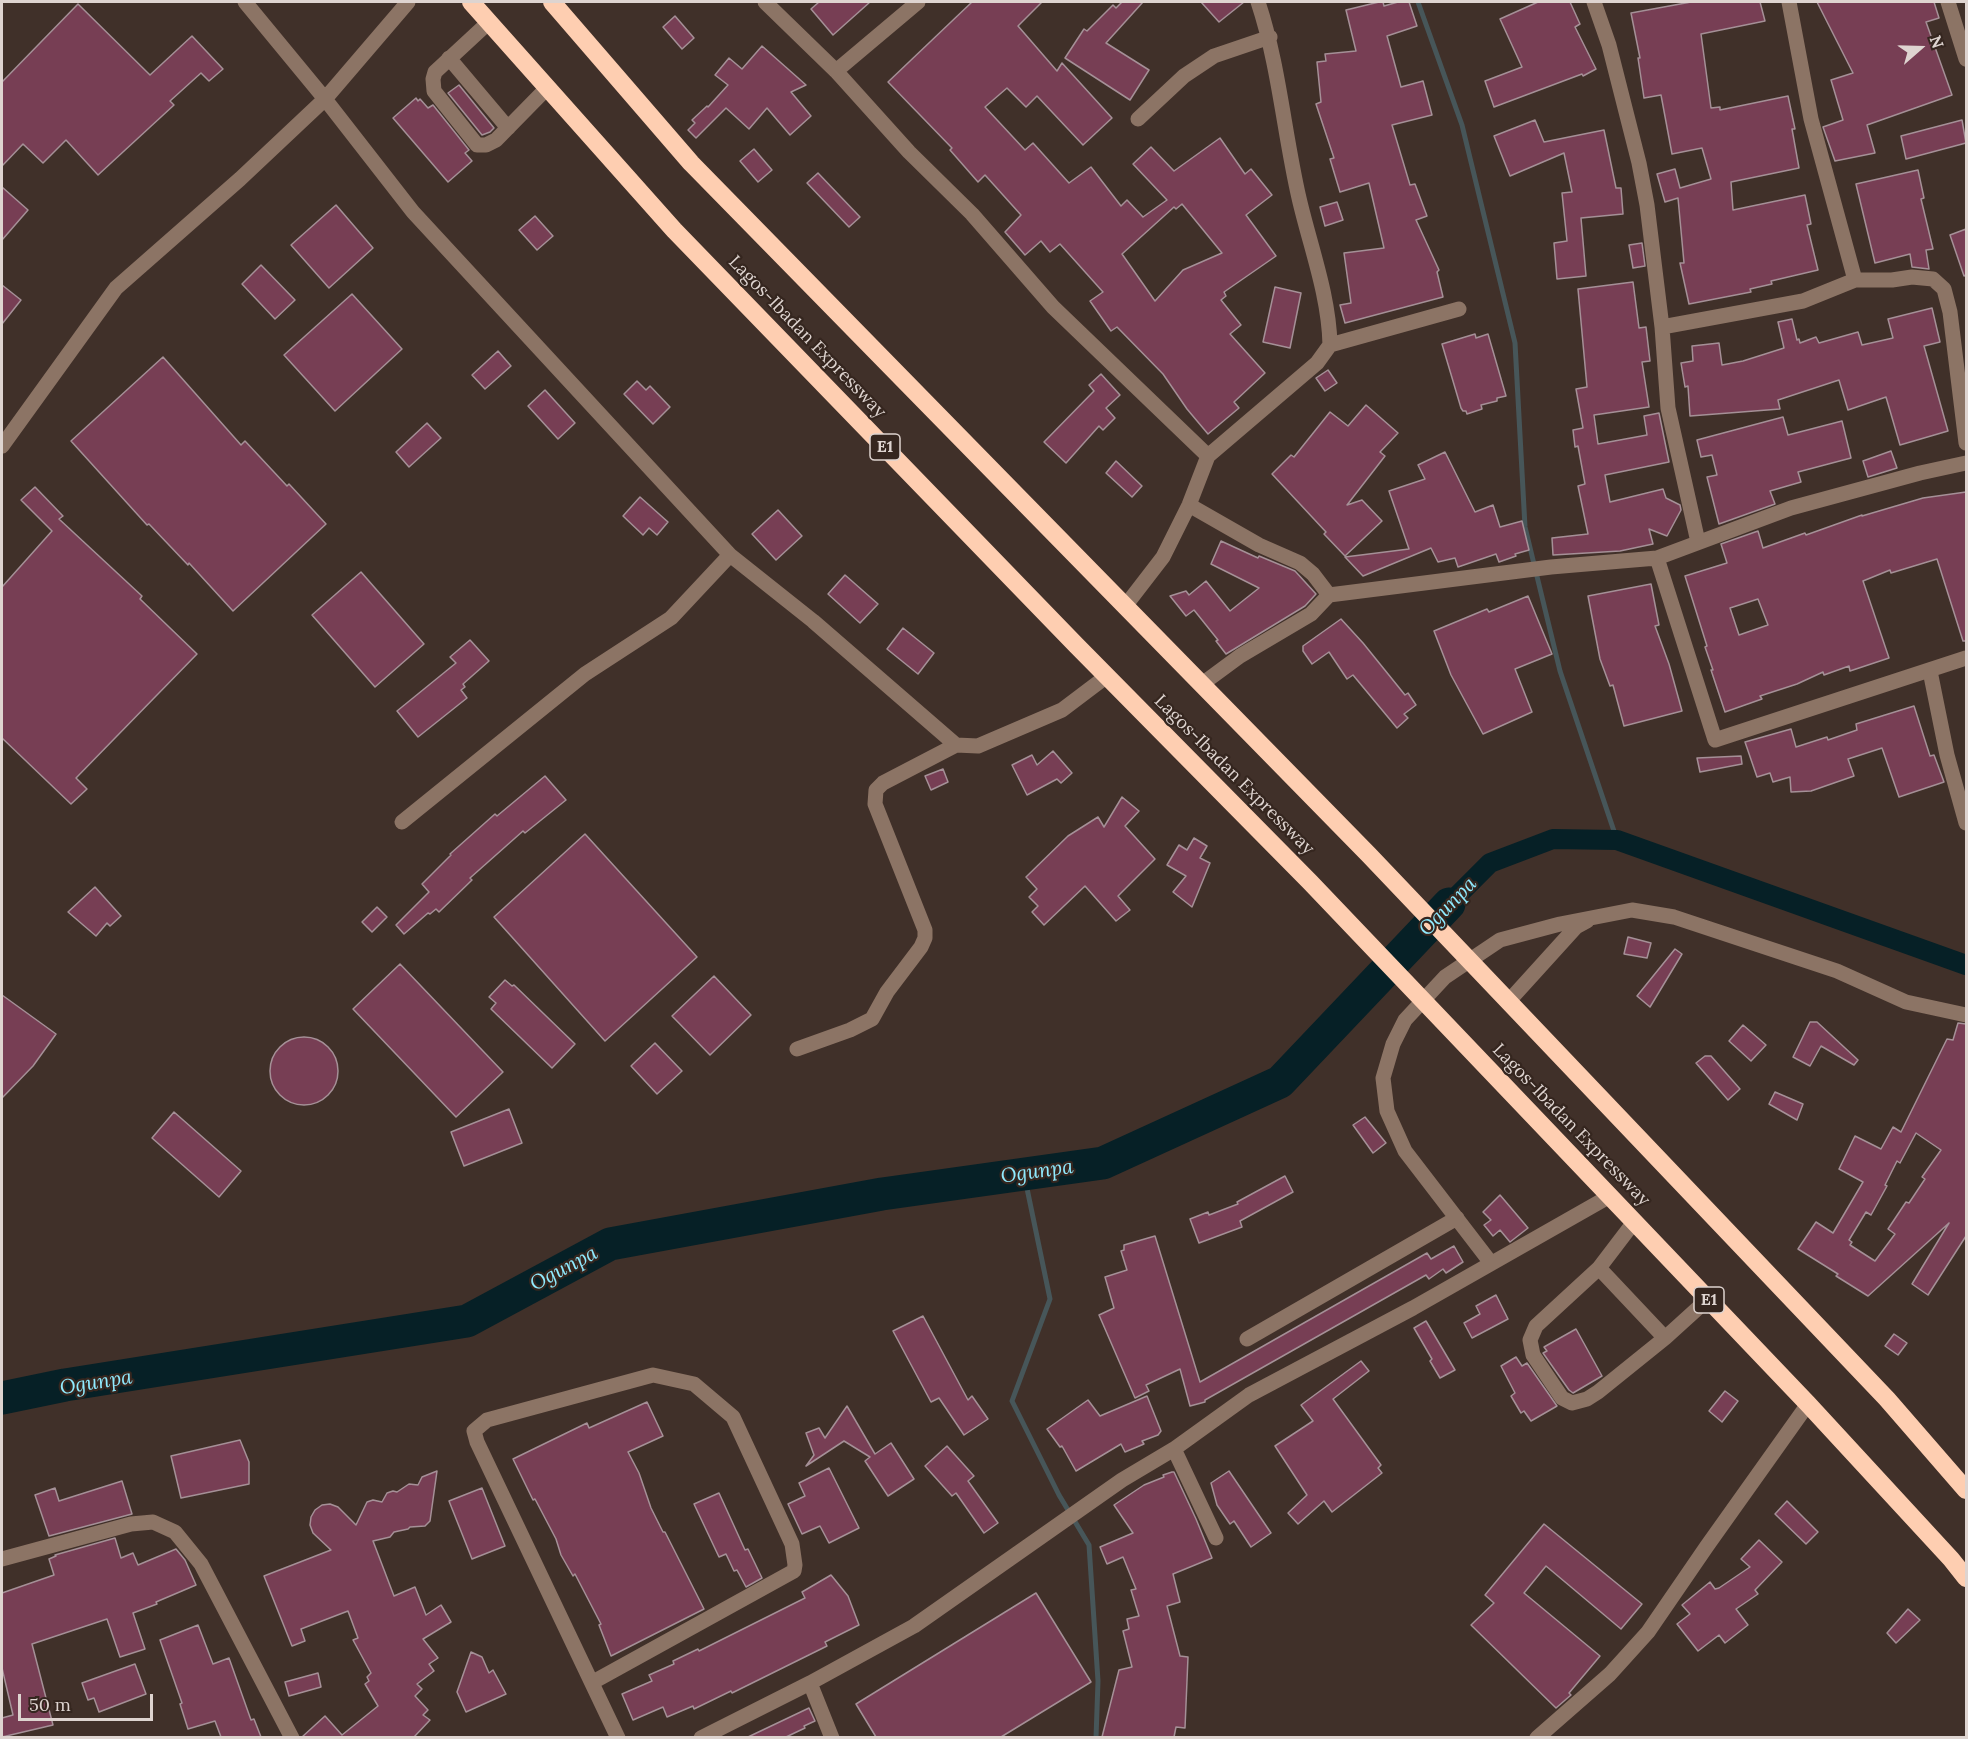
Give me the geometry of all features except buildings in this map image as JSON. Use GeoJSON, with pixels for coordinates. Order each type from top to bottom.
{"type":"FeatureCollection","features":[{"type":"Feature","properties":{"kind":"highway","name":"Lagos-Ibadan Expressway"},"geometry":{"type":"LineString","coordinates":[[471,2],[674,230],[1310,882],[1808,1404],[1966,1578]]}},
{"type":"Feature","properties":{"kind":"highway"},"geometry":{"type":"LineString","coordinates":[[552,2],[691,163],[1369,855],[1887,1399],[1966,1490]]}},
{"type":"Feature","properties":{"kind":"street"},"geometry":{"type":"LineString","coordinates":[[245,2],[325,99],[413,212],[730,555],[813,621],[956,745]]}},
{"type":"Feature","properties":{"kind":"street"},"geometry":{"type":"LineString","coordinates":[[2,446],[116,288],[240,179],[325,99],[408,2]]}},
{"type":"Feature","properties":{"kind":"street"},"geometry":{"type":"LineString","coordinates":[[765,2],[836,71],[909,152],[972,214],[1053,307],[1208,456]]}},
{"type":"Feature","properties":{"kind":"street"},"geometry":{"type":"LineString","coordinates":[[836,71],[918,2]]}},
{"type":"Feature","properties":{"kind":"street"},"geometry":{"type":"LineString","coordinates":[[1126,605],[1163,557],[1189,505],[1208,456],[1317,363],[1330,345],[1329,317],[1298,197],[1270,37],[1258,2]]}},
{"type":"Feature","properties":{"kind":"street"},"geometry":{"type":"LineString","coordinates":[[1594,2],[1609,45],[1639,163],[1647,205],[1662,327],[1668,408],[1698,542]]}},
{"type":"Feature","properties":{"kind":"street"},"geometry":{"type":"LineString","coordinates":[[1789,2],[1811,119],[1855,280]]}},
{"type":"Feature","properties":{"kind":"street"},"geometry":{"type":"LineString","coordinates":[[1948,2],[1966,59]]}},
{"type":"Feature","properties":{"kind":"street"},"geometry":{"type":"LineString","coordinates":[[489,22],[435,72],[433,79],[434,91],[477,145],[491,143],[548,88]]}},
{"type":"Feature","properties":{"kind":"street"},"geometry":{"type":"LineString","coordinates":[[1138,119],[1184,75],[1214,56],[1270,37]]}},
{"type":"Feature","properties":{"kind":"street"},"geometry":{"type":"LineString","coordinates":[[449,58],[508,128]]}},
{"type":"Feature","properties":{"kind":"street"},"geometry":{"type":"LineString","coordinates":[[1662,327],[1803,301],[1855,280],[1892,280],[1912,277],[1933,279],[1944,289],[1950,312],[1966,443]]}},
{"type":"Feature","properties":{"kind":"street"},"geometry":{"type":"LineString","coordinates":[[1330,345],[1459,309]]}},
{"type":"Feature","properties":{"kind":"street"},"geometry":{"type":"LineString","coordinates":[[1202,684],[1240,656],[1311,614],[1329,595],[1551,567],[1658,558],[1791,508],[1966,463]]}},
{"type":"Feature","properties":{"kind":"street"},"geometry":{"type":"LineString","coordinates":[[1189,505],[1259,545],[1293,559],[1312,574],[1329,595]]}},
{"type":"Feature","properties":{"kind":"street"},"geometry":{"type":"LineString","coordinates":[[402,822],[585,674],[671,618],[730,555]]}},
{"type":"Feature","properties":{"kind":"street"},"geometry":{"type":"LineString","coordinates":[[1658,558],[1715,740],[1966,658]]}},
{"type":"Feature","properties":{"kind":"street"},"geometry":{"type":"LineString","coordinates":[[1930,671],[1947,755],[1966,823]]}},
{"type":"Feature","properties":{"kind":"street"},"geometry":{"type":"LineString","coordinates":[[797,1049],[850,1030],[872,1019],[887,992],[921,947],[925,938],[925,930],[875,804],[876,790],[882,783],[956,745],[978,746],[1062,710],[1107,676]]}},
{"type":"Feature","properties":{"kind":"street"},"geometry":{"type":"LineString","coordinates":[[1491,1263],[1405,1151],[1386,1112],[1383,1078],[1393,1044],[1405,1020],[1445,977],[1500,940],[1595,916],[1632,910],[1674,917],[1837,971],[1906,1002],[1966,1015]]}},
{"type":"Feature","properties":{"kind":"street"},"geometry":{"type":"LineString","coordinates":[[1502,996],[1575,927],[1595,916]]}},
{"type":"Feature","properties":{"kind":"street"},"geometry":{"type":"LineString","coordinates":[[701,1737],[810,1683],[914,1626],[1122,1480],[1174,1449],[1249,1395],[1413,1308],[1610,1196]]}},
{"type":"Feature","properties":{"kind":"street"},"geometry":{"type":"LineString","coordinates":[[1247,1339],[1457,1218]]}},
{"type":"Feature","properties":{"kind":"street"},"geometry":{"type":"LineString","coordinates":[[1634,1222],[1599,1268],[1536,1326],[1530,1340],[1533,1355],[1562,1398],[1572,1403],[1587,1399],[1598,1392],[1665,1338],[1708,1299]]}},
{"type":"Feature","properties":{"kind":"street"},"geometry":{"type":"LineString","coordinates":[[1599,1268],[1665,1338]]}},
{"type":"Feature","properties":{"kind":"street"},"geometry":{"type":"LineString","coordinates":[[593,1682],[794,1571],[792,1544],[733,1417],[694,1384],[653,1375],[487,1420],[474,1431],[477,1442],[618,1737]]}},
{"type":"Feature","properties":{"kind":"street"},"geometry":{"type":"LineString","coordinates":[[1537,1737],[1610,1674],[1648,1632],[1808,1404]]}},
{"type":"Feature","properties":{"kind":"street"},"geometry":{"type":"LineString","coordinates":[[1174,1449],[1216,1538]]}},
{"type":"Feature","properties":{"kind":"street"},"geometry":{"type":"LineString","coordinates":[[2,1559],[130,1524],[153,1522],[175,1532],[201,1564],[292,1737]]}},
{"type":"Feature","properties":{"kind":"street"},"geometry":{"type":"LineString","coordinates":[[810,1683],[832,1737]]}},
{"type":"Feature","properties":{"kind":"waterway"},"geometry":{"type":"LineString","coordinates":[[1418,2],[1462,125],[1515,343],[1525,527],[1560,671],[1617,840]]}},
{"type":"Feature","properties":{"kind":"waterway","name":"Ogunpa"},"geometry":{"type":"LineString","coordinates":[[1449,904],[1490,863],[1553,839],[1617,840],[1966,965]]}},
{"type":"Feature","properties":{"kind":"waterway","name":"Ogunpa"},"geometry":{"type":"LineString","coordinates":[[2,1398],[65,1385],[467,1321],[610,1244],[882,1194],[1103,1163],[1280,1082],[1449,904]]}},
{"type":"Feature","properties":{"kind":"waterway"},"geometry":{"type":"LineString","coordinates":[[1024,1174],[1050,1299],[1012,1401],[1059,1495],[1089,1545],[1098,1681],[1096,1738]]}}]}
